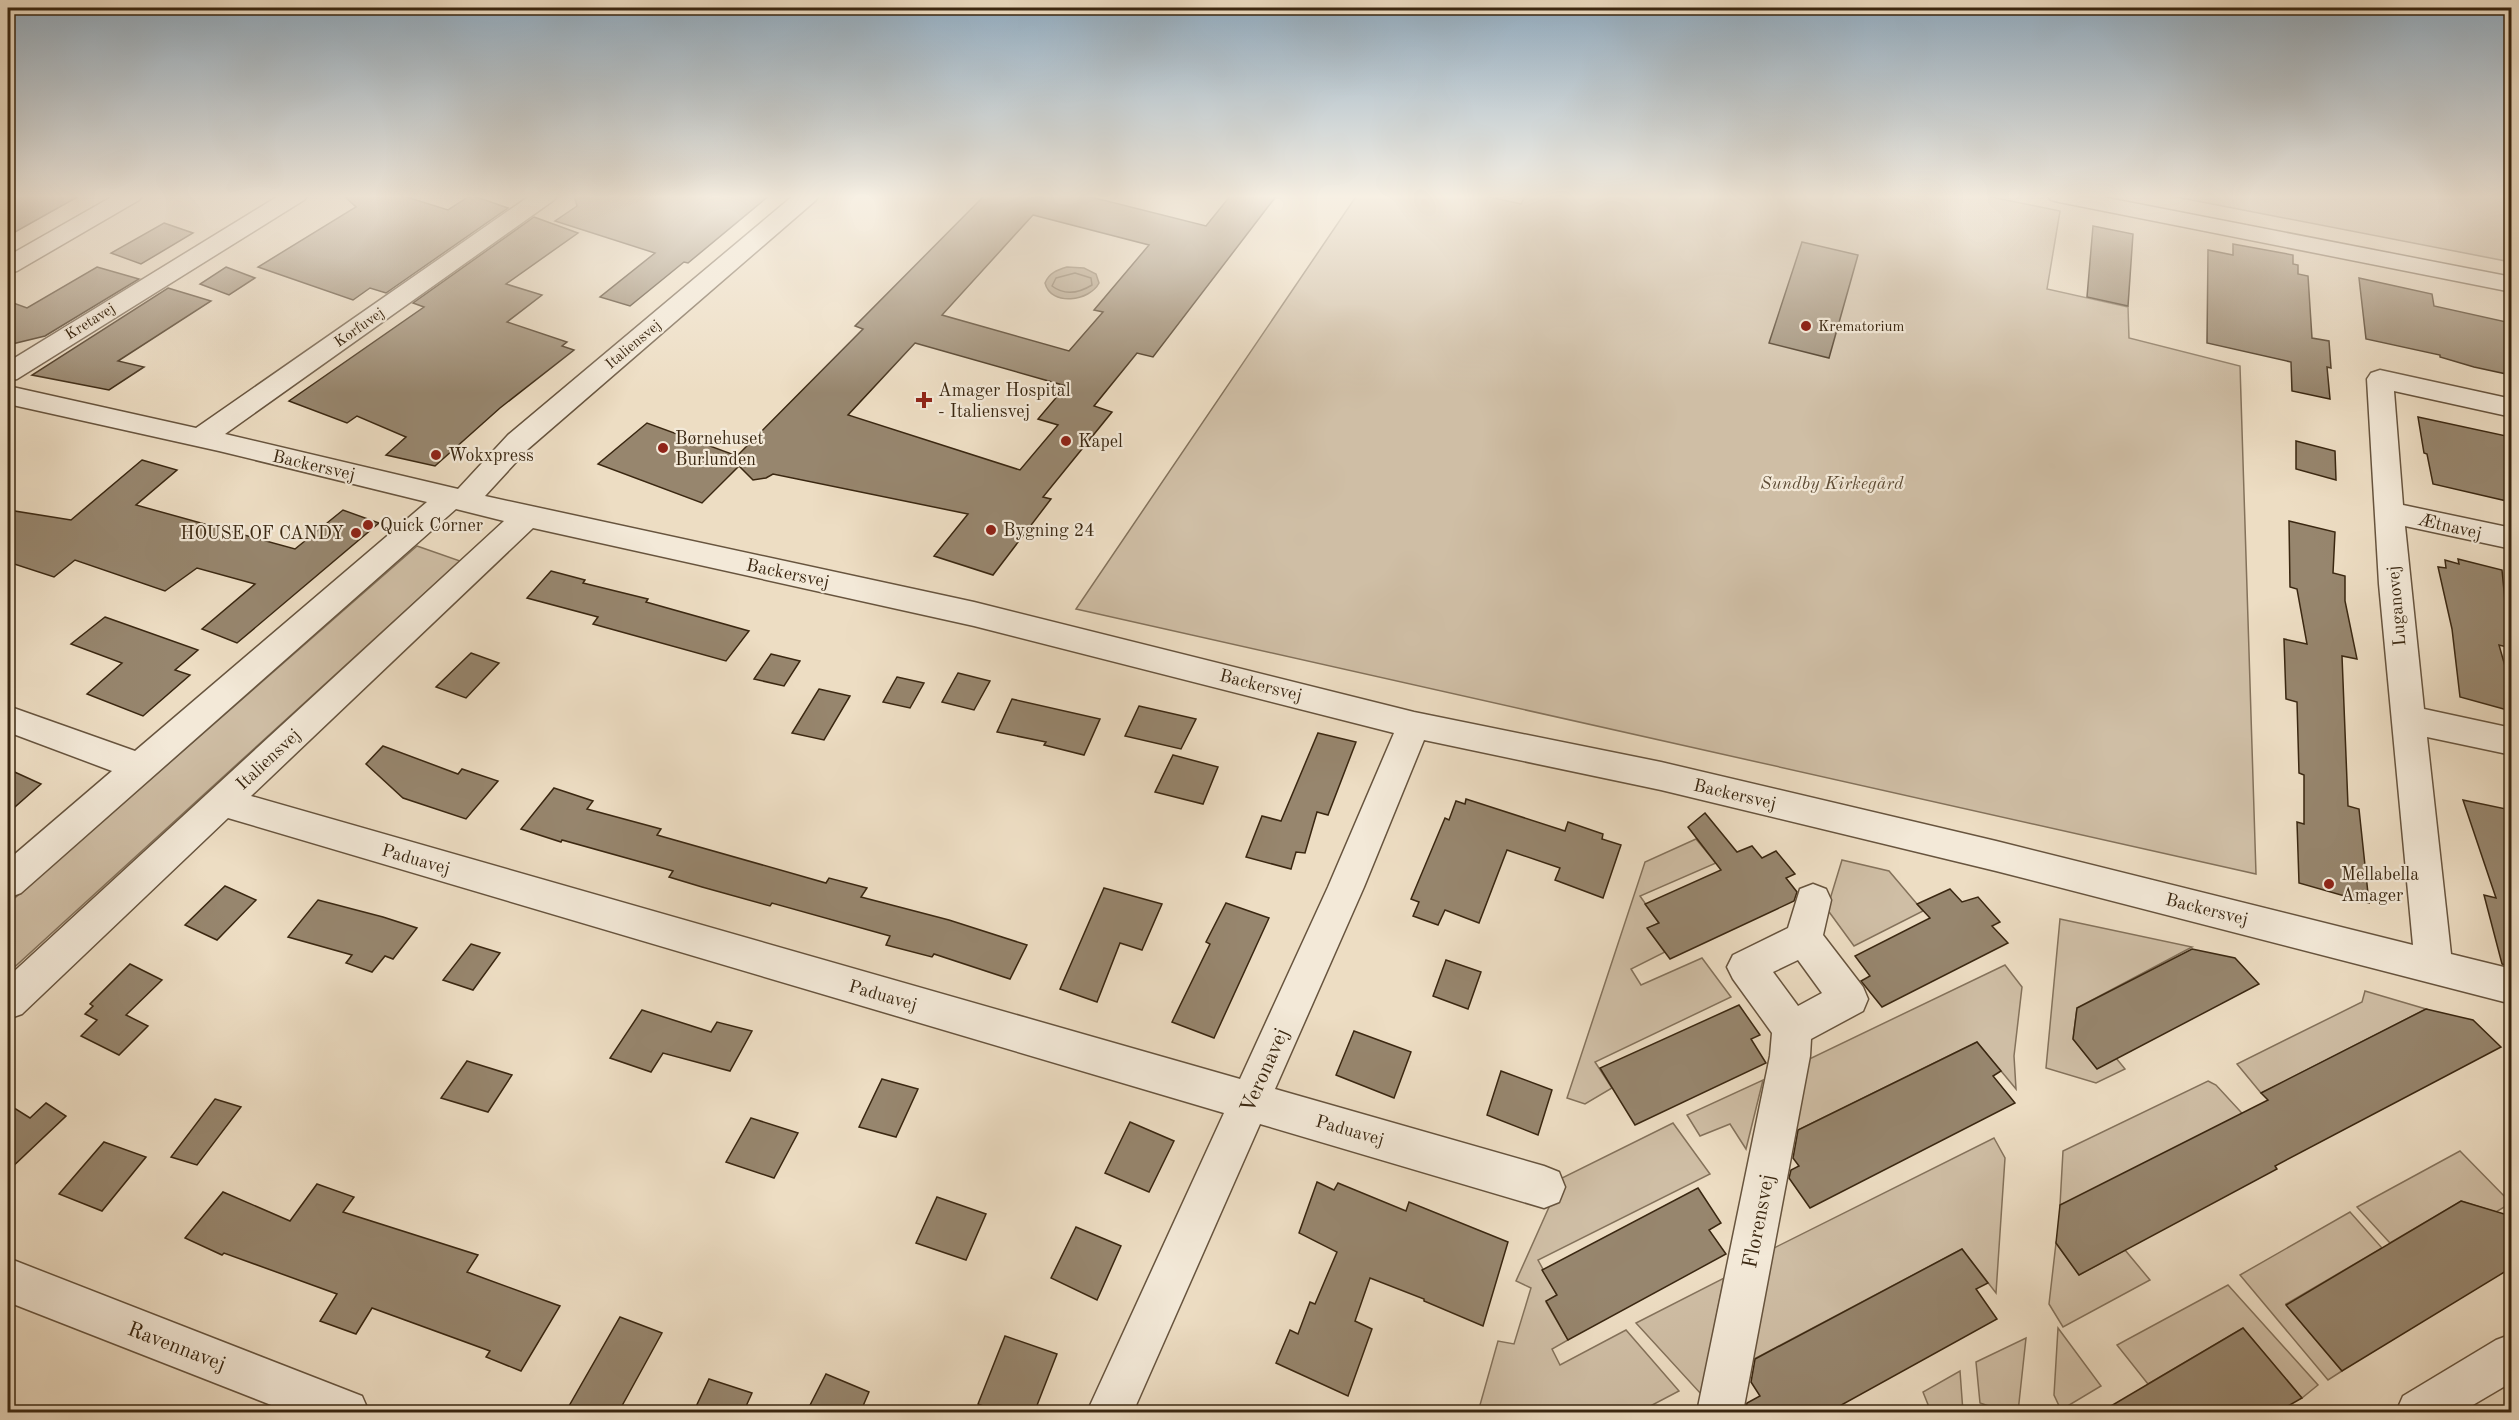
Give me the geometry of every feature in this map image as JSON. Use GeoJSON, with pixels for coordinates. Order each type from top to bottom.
{"type":"FeatureCollection","features":[{"type":"Feature","properties":{"kind":"street","name":"Kretavej"},"geometry":{"type":"LineString","coordinates":[[8,373],[189,261]]}},
{"type":"Feature","properties":{"kind":"street","name":"Korfuvej"},"geometry":{"type":"LineString","coordinates":[[201,438],[452,261]]}},
{"type":"Feature","properties":{"kind":"street","name":"Italiensvej"},"geometry":{"type":"LineString","coordinates":[[8,882],[139,767],[458,499],[518,442],[730,261]]}},
{"type":"Feature","properties":{"kind":"street"},"geometry":{"type":"LineString","coordinates":[[2392,261],[2511,285]]}},
{"type":"Feature","properties":{"kind":"street","name":"Luganovej"},"geometry":{"type":"LineString","coordinates":[[2434,966],[2407,719],[2380,379],[2511,408]]}},
{"type":"Feature","properties":{"kind":"street","name":"Backersvej"},"geometry":{"type":"LineString","coordinates":[[8,395],[201,438],[526,516],[974,614],[1414,725],[1673,779],[1996,856],[2511,987]]}},
{"type":"Feature","properties":{"kind":"street","name":"Ætnavej"},"geometry":{"type":"LineString","coordinates":[[2389,512],[2511,539]]}},
{"type":"Feature","properties":{"kind":"street","name":"Italiensvej"},"geometry":{"type":"LineString","coordinates":[[8,1002],[526,516]]}},
{"type":"Feature","properties":{"kind":"street"},"geometry":{"type":"LineString","coordinates":[[8,718],[139,767]]}},
{"type":"Feature","properties":{"kind":"street"},"geometry":{"type":"LineString","coordinates":[[2407,719],[2511,742]]}},
{"type":"Feature","properties":{"kind":"street","name":"Veronavej"},"geometry":{"type":"LineString","coordinates":[[1110,1413],[1346,887],[1414,725]]}},
{"type":"Feature","properties":{"kind":"street","name":"Paduavej"},"geometry":{"type":"LineString","coordinates":[[222,802],[1249,1103],[1544,1187]]}},
{"type":"Feature","properties":{"kind":"street"},"geometry":{"type":"LineString","coordinates":[[1804,938],[1746,967],[1792,1029],[1849,999],[1804,938],[1813,900]]}},
{"type":"Feature","properties":{"kind":"street","name":"Florensvej"},"geometry":{"type":"LineString","coordinates":[[1720,1413],[1790,1056],[1792,1029]]}},
{"type":"Feature","properties":{"kind":"street","name":"Ravennavej"},"geometry":{"type":"LineString","coordinates":[[8,1280],[346,1413]]}},
{"type":"Feature","properties":{"kind":"street"},"geometry":{"type":"LineString","coordinates":[[2419,1413],[2511,1356]]}},
{"type":"Feature","properties":{"kind":"green space","name":"Sundby Kirkegård"},"geometry":{"type":"Polygon","coordinates":[[[1312,261],[2052,261],[2047,289],[2128,307],[2129,338],[2240,366],[2256,874],[1076,609],[1312,261]]]}},
{"type":"Feature","properties":{"kind":"green space"},"geometry":{"type":"Polygon","coordinates":[[[417,546],[460,561],[8,973],[8,904],[417,546]]]}},
{"type":"Feature","properties":{"kind":"green space"},"geometry":{"type":"Polygon","coordinates":[[[1696,839],[1716,863],[1640,896],[1659,923],[1648,928],[1665,952],[1631,969],[1641,985],[1702,958],[1731,997],[1595,1062],[1612,1088],[1585,1104],[1567,1098],[1645,862],[1696,839]]]}},
{"type":"Feature","properties":{"kind":"green space"},"geometry":{"type":"Polygon","coordinates":[[[1842,860],[1889,871],[1923,911],[1854,946],[1827,909],[1842,860]]]}},
{"type":"Feature","properties":{"kind":"green space"},"geometry":{"type":"Polygon","coordinates":[[[2060,919],[2192,947],[2077,1008],[2073,1039],[2097,1068],[2116,1058],[2125,1069],[2096,1083],[2046,1068],[2060,919]]]}},
{"type":"Feature","properties":{"kind":"green space"},"geometry":{"type":"Polygon","coordinates":[[[2005,965],[2022,987],[2014,1056],[2016,1089],[1977,1042],[1780,1139],[1801,1063],[2005,965]]]}},
{"type":"Feature","properties":{"kind":"green space"},"geometry":{"type":"Polygon","coordinates":[[[2365,991],[2426,1009],[2261,1093],[2237,1064],[2362,1002],[2365,991]]]}},
{"type":"Feature","properties":{"kind":"green space"},"geometry":{"type":"Polygon","coordinates":[[[1763,1080],[1746,1149],[1730,1124],[1700,1136],[1687,1115],[1763,1080]]]}},
{"type":"Feature","properties":{"kind":"green space"},"geometry":{"type":"Polygon","coordinates":[[[2208,1081],[2216,1085],[2251,1123],[2060,1205],[2063,1151],[2208,1081]]]}},
{"type":"Feature","properties":{"kind":"green space"},"geometry":{"type":"Polygon","coordinates":[[[1673,1123],[1710,1174],[1538,1260],[1557,1295],[1546,1302],[1568,1340],[1552,1349],[1560,1365],[1626,1330],[1679,1391],[1639,1412],[1478,1412],[1498,1341],[1514,1344],[1531,1288],[1516,1281],[1562,1178],[1673,1123]]]}},
{"type":"Feature","properties":{"kind":"green space"},"geometry":{"type":"Polygon","coordinates":[[[1994,1138],[2005,1158],[1996,1293],[1962,1249],[1741,1366],[1768,1251],[1994,1138]]]}},
{"type":"Feature","properties":{"kind":"green space"},"geometry":{"type":"Polygon","coordinates":[[[2460,1151],[2511,1203],[2496,1212],[2461,1201],[2390,1243],[2357,1207],[2460,1151]]]}},
{"type":"Feature","properties":{"kind":"green space"},"geometry":{"type":"Polygon","coordinates":[[[2350,1212],[2382,1248],[2286,1304],[2342,1371],[2328,1380],[2240,1275],[2350,1212]]]}},
{"type":"Feature","properties":{"kind":"green space"},"geometry":{"type":"Polygon","coordinates":[[[2056,1243],[2079,1275],[2125,1250],[2150,1280],[2063,1327],[2049,1304],[2056,1243]]]}},
{"type":"Feature","properties":{"kind":"green space"},"geometry":{"type":"Polygon","coordinates":[[[1724,1278],[1701,1394],[1636,1323],[1724,1278]]]}},
{"type":"Feature","properties":{"kind":"green space"},"geometry":{"type":"Polygon","coordinates":[[[2228,1285],[2318,1385],[2302,1398],[2243,1328],[2148,1384],[2117,1345],[2228,1285]]]}},
{"type":"Feature","properties":{"kind":"green space"},"geometry":{"type":"Polygon","coordinates":[[[2058,1328],[2101,1386],[2061,1410],[2054,1395],[2058,1328]]]}},
{"type":"Feature","properties":{"kind":"green space"},"geometry":{"type":"Polygon","coordinates":[[[2026,1338],[2018,1412],[2006,1412],[1980,1403],[1976,1362],[2026,1338]]]}},
{"type":"Feature","properties":{"kind":"green space"},"geometry":{"type":"Polygon","coordinates":[[[1960,1371],[1963,1412],[1931,1412],[1923,1392],[1960,1371]]]}},
{"type":"Feature","properties":{"kind":"water"},"geometry":{"type":"Polygon","coordinates":[[[1067,267],[1084,268],[1096,274],[1099,283],[1088,294],[1080,297],[1071,299],[1055,296],[1045,283],[1054,272],[1067,267]]]}},
{"type":"Feature","properties":{"kind":"building"},"geometry":{"type":"Polygon","coordinates":[[[267,261],[432,261],[386,293],[370,288],[353,300],[258,267],[267,261]]]}},
{"type":"Feature","properties":{"kind":"building"},"geometry":{"type":"Polygon","coordinates":[[[472,261],[538,261],[506,284],[542,295],[507,322],[567,342],[562,346],[574,350],[500,408],[435,466],[386,455],[406,437],[357,416],[347,423],[289,401],[424,307],[413,303],[472,261]]]}},
{"type":"Feature","properties":{"kind":"building"},"geometry":{"type":"Polygon","coordinates":[[[645,261],[690,261],[684,262],[630,306],[600,297],[645,261]]]}},
{"type":"Feature","properties":{"kind":"building"},"geometry":{"type":"Polygon","coordinates":[[[919,261],[991,261],[942,315],[1069,351],[1103,312],[1094,310],[1135,261],[1226,261],[1153,357],[1137,353],[1094,406],[1112,412],[1043,497],[1051,499],[993,575],[934,556],[968,514],[773,474],[766,478],[753,480],[739,466],[702,503],[598,464],[647,423],[737,456],[863,329],[855,326],[919,261]],[[915,343],[848,415],[1020,470],[1058,425],[1038,419],[1066,386],[915,343]]]}},
{"type":"Feature","properties":{"kind":"building","name":"Krematorium"},"geometry":{"type":"Polygon","coordinates":[[[1796,261],[1856,261],[1829,358],[1769,343],[1796,261]]]}},
{"type":"Feature","properties":{"kind":"building"},"geometry":{"type":"Polygon","coordinates":[[[2090,261],[2131,261],[2128,306],[2087,297],[2090,261]]]}},
{"type":"Feature","properties":{"kind":"building"},"geometry":{"type":"Polygon","coordinates":[[[2208,261],[2293,261],[2293,264],[2298,265],[2298,274],[2308,276],[2312,338],[2329,341],[2331,368],[2327,367],[2330,399],[2292,391],[2291,362],[2207,343],[2208,261]]]}},
{"type":"Feature","properties":{"kind":"building"},"geometry":{"type":"Polygon","coordinates":[[[97,267],[139,279],[45,336],[8,345],[8,301],[27,308],[97,267]]]}},
{"type":"Feature","properties":{"kind":"building"},"geometry":{"type":"Polygon","coordinates":[[[226,267],[255,278],[229,295],[200,284],[226,267]]]}},
{"type":"Feature","properties":{"kind":"building"},"geometry":{"type":"Polygon","coordinates":[[[2359,278],[2432,294],[2434,306],[2511,323],[2511,375],[2474,367],[2440,357],[2440,355],[2366,339],[2359,278]]]}},
{"type":"Feature","properties":{"kind":"building"},"geometry":{"type":"Polygon","coordinates":[[[168,288],[211,301],[118,361],[144,367],[109,390],[32,375],[168,288]]]}},
{"type":"Feature","properties":{"kind":"building"},"geometry":{"type":"Polygon","coordinates":[[[2418,417],[2511,437],[2511,502],[2433,484],[2427,454],[2424,453],[2418,417]]]}},
{"type":"Feature","properties":{"kind":"building"},"geometry":{"type":"Polygon","coordinates":[[[2296,441],[2335,451],[2336,480],[2296,469],[2296,441]]]}},
{"type":"Feature","properties":{"kind":"building"},"geometry":{"type":"Polygon","coordinates":[[[142,460],[177,470],[136,505],[295,549],[343,510],[379,523],[237,643],[202,629],[255,584],[197,568],[165,591],[75,560],[54,577],[8,562],[8,510],[71,520],[142,460]]]}},
{"type":"Feature","properties":{"kind":"building"},"geometry":{"type":"Polygon","coordinates":[[[2289,521],[2335,532],[2333,573],[2345,576],[2345,601],[2357,659],[2342,656],[2348,806],[2359,809],[2369,903],[2299,883],[2297,822],[2304,824],[2304,775],[2299,773],[2297,702],[2286,699],[2284,639],[2307,644],[2297,589],[2290,587],[2289,521]]]}},
{"type":"Feature","properties":{"kind":"building"},"geometry":{"type":"Polygon","coordinates":[[[2458,559],[2502,570],[2505,601],[2511,603],[2511,648],[2499,645],[2511,687],[2511,711],[2460,697],[2452,629],[2438,567],[2446,568],[2445,560],[2459,564],[2458,559]]]}},
{"type":"Feature","properties":{"kind":"building"},"geometry":{"type":"Polygon","coordinates":[[[551,571],[585,580],[583,583],[648,599],[646,602],[749,631],[726,661],[593,624],[598,617],[527,598],[551,571]]]}},
{"type":"Feature","properties":{"kind":"building"},"geometry":{"type":"Polygon","coordinates":[[[105,617],[198,650],[175,670],[190,675],[143,716],[87,694],[122,663],[71,644],[105,617]]]}},
{"type":"Feature","properties":{"kind":"building"},"geometry":{"type":"Polygon","coordinates":[[[471,653],[499,663],[466,698],[436,687],[471,653]]]}},
{"type":"Feature","properties":{"kind":"building"},"geometry":{"type":"Polygon","coordinates":[[[771,654],[800,661],[784,686],[754,679],[771,654]]]}},
{"type":"Feature","properties":{"kind":"building"},"geometry":{"type":"Polygon","coordinates":[[[958,673],[990,681],[974,710],[942,702],[958,673]]]}},
{"type":"Feature","properties":{"kind":"building"},"geometry":{"type":"Polygon","coordinates":[[[897,677],[924,683],[910,708],[883,702],[897,677]]]}},
{"type":"Feature","properties":{"kind":"building"},"geometry":{"type":"Polygon","coordinates":[[[819,689],[850,696],[824,740],[792,733],[819,689]]]}},
{"type":"Feature","properties":{"kind":"building"},"geometry":{"type":"Polygon","coordinates":[[[1012,699],[1100,719],[1084,755],[1044,745],[1046,742],[997,732],[1012,699]]]}},
{"type":"Feature","properties":{"kind":"building"},"geometry":{"type":"Polygon","coordinates":[[[1139,706],[1196,719],[1181,749],[1125,736],[1139,706]]]}},
{"type":"Feature","properties":{"kind":"building"},"geometry":{"type":"Polygon","coordinates":[[[1318,733],[1356,742],[1328,815],[1317,812],[1305,853],[1296,852],[1291,869],[1246,857],[1262,816],[1281,821],[1318,733]]]}},
{"type":"Feature","properties":{"kind":"building"},"geometry":{"type":"Polygon","coordinates":[[[383,746],[458,774],[462,769],[498,781],[466,819],[403,798],[366,764],[383,746]]]}},
{"type":"Feature","properties":{"kind":"building"},"geometry":{"type":"Polygon","coordinates":[[[1173,755],[1218,767],[1203,804],[1155,792],[1173,755]]]}},
{"type":"Feature","properties":{"kind":"building"},"geometry":{"type":"Polygon","coordinates":[[[8,769],[41,784],[8,813],[8,769]]]}},
{"type":"Feature","properties":{"kind":"building"},"geometry":{"type":"Polygon","coordinates":[[[554,788],[593,801],[587,809],[661,829],[657,835],[826,883],[829,878],[867,888],[861,897],[949,920],[1027,945],[1010,979],[934,954],[932,957],[886,945],[890,936],[772,903],[770,906],[702,887],[669,877],[673,871],[562,840],[561,842],[521,829],[554,788]]]}},
{"type":"Feature","properties":{"kind":"building"},"geometry":{"type":"Polygon","coordinates":[[[1466,799],[1565,831],[1568,822],[1603,834],[1602,839],[1621,845],[1603,898],[1555,880],[1560,868],[1507,850],[1479,923],[1445,910],[1438,925],[1413,916],[1419,902],[1411,899],[1445,818],[1449,820],[1456,801],[1465,804],[1466,799]]]}},
{"type":"Feature","properties":{"kind":"building"},"geometry":{"type":"Polygon","coordinates":[[[2463,800],[2511,810],[2511,967],[2502,964],[2484,895],[2496,898],[2463,800]]]}},
{"type":"Feature","properties":{"kind":"building"},"geometry":{"type":"Polygon","coordinates":[[[1705,813],[1737,852],[1752,846],[1762,858],[1776,851],[1795,874],[1786,878],[1797,892],[1794,901],[1670,959],[1647,928],[1659,923],[1645,904],[1721,870],[1688,827],[1705,813]]]}},
{"type":"Feature","properties":{"kind":"building"},"geometry":{"type":"Polygon","coordinates":[[[225,886],[256,900],[217,940],[185,925],[225,886]]]}},
{"type":"Feature","properties":{"kind":"building"},"geometry":{"type":"Polygon","coordinates":[[[1104,888],[1162,904],[1142,950],[1120,943],[1097,1002],[1060,989],[1104,888]]]}},
{"type":"Feature","properties":{"kind":"building"},"geometry":{"type":"Polygon","coordinates":[[[1950,889],[1962,902],[1978,897],[2000,922],[1992,926],[2008,943],[1882,1007],[1861,981],[1870,976],[1855,956],[1930,918],[1917,904],[1950,889]]]}},
{"type":"Feature","properties":{"kind":"building"},"geometry":{"type":"Polygon","coordinates":[[[318,900],[417,928],[393,959],[385,956],[372,972],[346,963],[352,955],[288,937],[318,900]]]}},
{"type":"Feature","properties":{"kind":"building"},"geometry":{"type":"Polygon","coordinates":[[[1226,903],[1269,918],[1214,1038],[1172,1022],[1210,944],[1206,942],[1226,903]]]}},
{"type":"Feature","properties":{"kind":"building"},"geometry":{"type":"Polygon","coordinates":[[[471,944],[500,953],[473,990],[443,980],[471,944]]]}},
{"type":"Feature","properties":{"kind":"building"},"geometry":{"type":"Polygon","coordinates":[[[2192,949],[2235,958],[2259,984],[2097,1069],[2073,1039],[2077,1008],[2192,949]]]}},
{"type":"Feature","properties":{"kind":"building"},"geometry":{"type":"Polygon","coordinates":[[[1446,960],[1481,972],[1468,1009],[1433,996],[1446,960]]]}},
{"type":"Feature","properties":{"kind":"building"},"geometry":{"type":"Polygon","coordinates":[[[130,964],[162,980],[126,1015],[148,1026],[119,1055],[81,1036],[97,1020],[85,1014],[93,1006],[90,1004],[130,964]]]}},
{"type":"Feature","properties":{"kind":"building"},"geometry":{"type":"Polygon","coordinates":[[[1739,1005],[1760,1035],[1751,1039],[1766,1063],[1635,1125],[1600,1068],[1739,1005]]]}},
{"type":"Feature","properties":{"kind":"building"},"geometry":{"type":"Polygon","coordinates":[[[2426,1009],[2473,1020],[2501,1047],[2275,1166],[2277,1169],[2079,1275],[2056,1243],[2060,1205],[2268,1100],[2261,1093],[2426,1009]]]}},
{"type":"Feature","properties":{"kind":"building"},"geometry":{"type":"Polygon","coordinates":[[[642,1010],[711,1032],[717,1022],[752,1031],[730,1071],[663,1053],[651,1072],[610,1058],[642,1010]]]}},
{"type":"Feature","properties":{"kind":"building"},"geometry":{"type":"Polygon","coordinates":[[[1354,1031],[1411,1052],[1394,1098],[1336,1075],[1354,1031]]]}},
{"type":"Feature","properties":{"kind":"building"},"geometry":{"type":"Polygon","coordinates":[[[1977,1042],[2001,1071],[1993,1076],[2015,1103],[1810,1208],[1789,1178],[1791,1170],[1799,1166],[1793,1158],[1798,1130],[1977,1042]]]}},
{"type":"Feature","properties":{"kind":"building"},"geometry":{"type":"Polygon","coordinates":[[[467,1061],[512,1075],[488,1112],[441,1098],[467,1061]]]}},
{"type":"Feature","properties":{"kind":"building"},"geometry":{"type":"Polygon","coordinates":[[[1501,1071],[1552,1090],[1538,1135],[1487,1115],[1501,1071]]]}},
{"type":"Feature","properties":{"kind":"building"},"geometry":{"type":"Polygon","coordinates":[[[882,1079],[918,1089],[896,1137],[859,1127],[882,1079]]]}},
{"type":"Feature","properties":{"kind":"building"},"geometry":{"type":"Polygon","coordinates":[[[215,1099],[241,1107],[197,1165],[171,1157],[215,1099]]]}},
{"type":"Feature","properties":{"kind":"building"},"geometry":{"type":"Polygon","coordinates":[[[46,1103],[66,1116],[8,1171],[8,1104],[30,1118],[46,1103]]]}},
{"type":"Feature","properties":{"kind":"building"},"geometry":{"type":"Polygon","coordinates":[[[751,1118],[798,1133],[774,1178],[726,1162],[751,1118]]]}},
{"type":"Feature","properties":{"kind":"building"},"geometry":{"type":"Polygon","coordinates":[[[1130,1122],[1174,1141],[1149,1192],[1105,1173],[1130,1122]]]}},
{"type":"Feature","properties":{"kind":"building"},"geometry":{"type":"Polygon","coordinates":[[[104,1142],[146,1157],[102,1211],[59,1194],[104,1142]]]}},
{"type":"Feature","properties":{"kind":"building"},"geometry":{"type":"Polygon","coordinates":[[[1317,1182],[1334,1190],[1338,1183],[1406,1211],[1409,1202],[1508,1242],[1483,1326],[1370,1278],[1355,1321],[1372,1329],[1348,1396],[1276,1363],[1290,1330],[1298,1334],[1310,1302],[1315,1304],[1337,1252],[1299,1233],[1317,1182]]]}},
{"type":"Feature","properties":{"kind":"building"},"geometry":{"type":"Polygon","coordinates":[[[317,1184],[354,1197],[343,1212],[478,1255],[467,1272],[560,1306],[521,1371],[486,1357],[490,1351],[372,1308],[356,1334],[320,1321],[337,1294],[224,1253],[222,1255],[185,1238],[223,1192],[290,1221],[317,1184]]]}},
{"type":"Feature","properties":{"kind":"building"},"geometry":{"type":"Polygon","coordinates":[[[1698,1188],[1721,1223],[1709,1230],[1726,1254],[1568,1340],[1546,1301],[1557,1295],[1542,1270],[1698,1188]]]}},
{"type":"Feature","properties":{"kind":"building"},"geometry":{"type":"Polygon","coordinates":[[[937,1197],[986,1214],[966,1260],[916,1243],[937,1197]]]}},
{"type":"Feature","properties":{"kind":"building"},"geometry":{"type":"Polygon","coordinates":[[[2461,1201],[2511,1216],[2511,1268],[2342,1371],[2286,1305],[2461,1201]]]}},
{"type":"Feature","properties":{"kind":"building"},"geometry":{"type":"Polygon","coordinates":[[[1076,1227],[1121,1246],[1097,1300],[1051,1278],[1076,1227]]]}},
{"type":"Feature","properties":{"kind":"building"},"geometry":{"type":"Polygon","coordinates":[[[1962,1249],[1988,1283],[1976,1289],[1997,1319],[1827,1413],[1745,1413],[1747,1403],[1760,1396],[1751,1382],[1755,1359],[1962,1249]]]}},
{"type":"Feature","properties":{"kind":"building"},"geometry":{"type":"Polygon","coordinates":[[[620,1317],[662,1333],[618,1413],[565,1413],[620,1317]]]}},
{"type":"Feature","properties":{"kind":"building"},"geometry":{"type":"Polygon","coordinates":[[[2243,1328],[2302,1398],[2276,1413],[2099,1413],[2243,1328]]]}},
{"type":"Feature","properties":{"kind":"building"},"geometry":{"type":"Polygon","coordinates":[[[1005,1336],[1057,1354],[1034,1413],[1001,1413],[978,1404],[1005,1336]]]}},
{"type":"Feature","properties":{"kind":"building"},"geometry":{"type":"Polygon","coordinates":[[[826,1374],[869,1392],[860,1413],[806,1413],[826,1374]]]}},
{"type":"Feature","properties":{"kind":"building"},"geometry":{"type":"Polygon","coordinates":[[[709,1379],[752,1393],[743,1413],[693,1413],[709,1379]]]}},
{"type":"Feature","properties":{"kind":"place","name":"Krematorium"},"geometry":{"type":"Point","coordinates":[1806,326]}},
{"type":"Feature","properties":{"kind":"place","name":"Amager Hospital - Italiensvej"},"geometry":{"type":"Point","coordinates":[924,400]}},
{"type":"Feature","properties":{"kind":"place","name":"Kapel"},"geometry":{"type":"Point","coordinates":[1066,441]}},
{"type":"Feature","properties":{"kind":"place","name":"Børnehuset Burlunden"},"geometry":{"type":"Point","coordinates":[663,448]}},
{"type":"Feature","properties":{"kind":"place","name":"Wokxpress"},"geometry":{"type":"Point","coordinates":[436,455]}},
{"type":"Feature","properties":{"kind":"place","name":"Quick Corner"},"geometry":{"type":"Point","coordinates":[368,525]}},
{"type":"Feature","properties":{"kind":"place","name":"Bygning 24"},"geometry":{"type":"Point","coordinates":[991,530]}},
{"type":"Feature","properties":{"kind":"place","name":"HOUSE OF CANDY"},"geometry":{"type":"Point","coordinates":[356,533]}},
{"type":"Feature","properties":{"kind":"place","name":"Mellabella Amager"},"geometry":{"type":"Point","coordinates":[2329,884]}}]}
